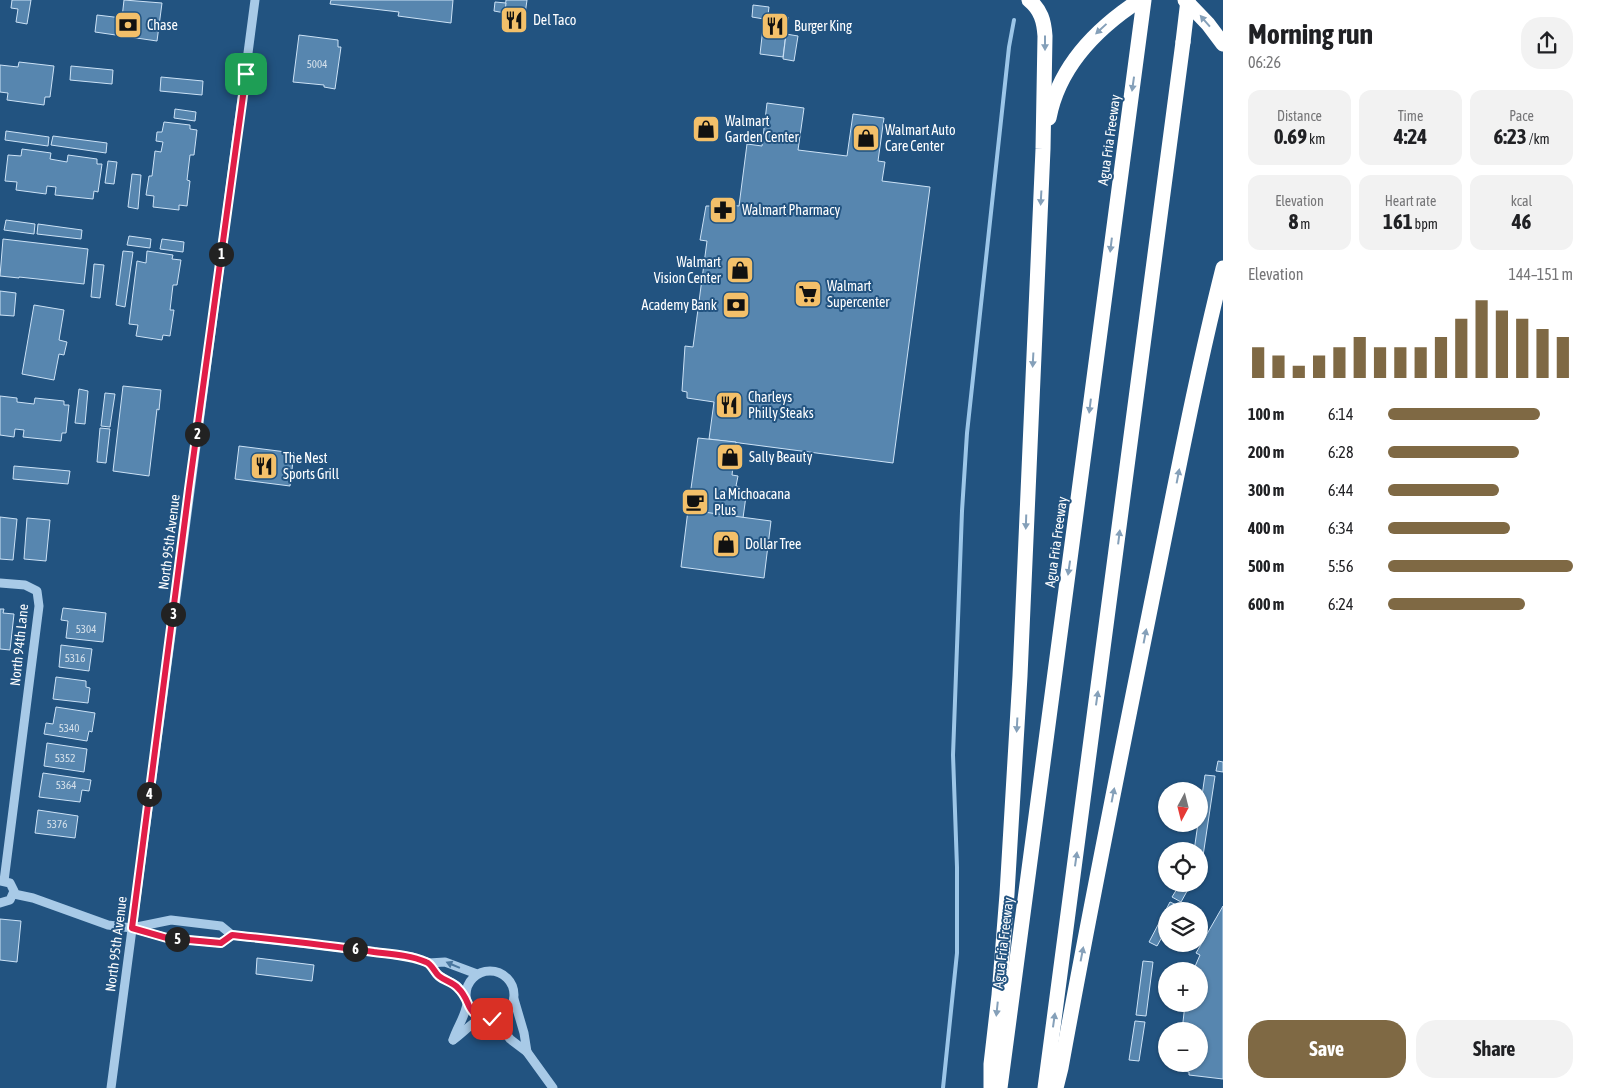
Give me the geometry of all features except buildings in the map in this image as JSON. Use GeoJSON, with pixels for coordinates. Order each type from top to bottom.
{"type":"FeatureCollection","features":[{"type":"Feature","properties":{"kind":"highway"},"geometry":{"type":"LineString","coordinates":[[991,1088],[1009,859],[1019,686],[1043,149],[1044,22],[1040,11],[1029,0]]}},
{"type":"Feature","properties":{"kind":"highway"},"geometry":{"type":"LineString","coordinates":[[1043,149],[1051,109],[1058,86],[1067,70],[1100,30],[1140,0]]}},
{"type":"Feature","properties":{"kind":"highway","name":"Agua Fria Freeway"},"geometry":{"type":"LineString","coordinates":[[1000,1088],[1144,0]]}},
{"type":"Feature","properties":{"kind":"highway"},"geometry":{"type":"LineString","coordinates":[[1045,1088],[1187,0]]}},
{"type":"Feature","properties":{"kind":"highway"},"geometry":{"type":"LineString","coordinates":[[1187,0],[1223,44]]}},
{"type":"Feature","properties":{"kind":"highway"},"geometry":{"type":"LineString","coordinates":[[1056,1088],[1109,814],[1208,328],[1223,268]]}},
{"type":"Feature","properties":{"kind":"street","name":"North 95th Avenue"},"geometry":{"type":"LineString","coordinates":[[111,1088],[255,0]]}},
{"type":"Feature","properties":{"kind":"street","name":"North 94th Lane"},"geometry":{"type":"LineString","coordinates":[[0,583],[25,585],[37,591],[38,606],[2,881]]}},
{"type":"Feature","properties":{"kind":"street"},"geometry":{"type":"LineString","coordinates":[[0,903],[10,900],[14,894],[12,885],[2,881]]}},
{"type":"Feature","properties":{"kind":"street"},"geometry":{"type":"LineString","coordinates":[[14,894],[33,898],[108,925],[132,928],[167,938],[221,943],[232,935]]}},
{"type":"Feature","properties":{"kind":"street"},"geometry":{"type":"LineString","coordinates":[[132,928],[171,920],[221,926],[232,935],[412,957],[429,962],[445,962],[477,974]]}},
{"type":"Feature","properties":{"kind":"street"},"geometry":{"type":"LineString","coordinates":[[429,962],[438,976],[457,986],[471,1011],[501,1027],[510,1039],[527,1052],[553,1088]]}},
{"type":"Feature","properties":{"kind":"street"},"geometry":{"type":"LineString","coordinates":[[514,998],[508,1012],[502,1016],[473,1022],[465,1032],[453,1040],[465,1014],[466,987],[477,974],[484,971],[492,971],[506,977],[511,983],[527,1052]]}},
{"type":"Feature","properties":{"kind":"waterway"},"geometry":{"type":"LineString","coordinates":[[943,1088],[957,953],[957,867],[953,755],[962,511],[967,433],[1009,47],[1014,20]]}},
{"type":"Feature","properties":{"kind":"place","name":"Del Taco"},"geometry":{"type":"Point","coordinates":[514,20]}},
{"type":"Feature","properties":{"kind":"place","name":"Chase"},"geometry":{"type":"Point","coordinates":[128,25]}},
{"type":"Feature","properties":{"kind":"place","name":"Burger King"},"geometry":{"type":"Point","coordinates":[775,26]}},
{"type":"Feature","properties":{"kind":"place","name":"Walmart Garden Center"},"geometry":{"type":"Point","coordinates":[706,129]}},
{"type":"Feature","properties":{"kind":"place","name":"Walmart Auto Care Center"},"geometry":{"type":"Point","coordinates":[866,138]}},
{"type":"Feature","properties":{"kind":"place","name":"Walmart Pharmacy"},"geometry":{"type":"Point","coordinates":[723,210]}},
{"type":"Feature","properties":{"kind":"place","name":"Walmart Vision Center"},"geometry":{"type":"Point","coordinates":[740,270]}},
{"type":"Feature","properties":{"kind":"place","name":"Walmart Supercenter"},"geometry":{"type":"Point","coordinates":[808,294]}},
{"type":"Feature","properties":{"kind":"place","name":"Academy Bank"},"geometry":{"type":"Point","coordinates":[736,305]}},
{"type":"Feature","properties":{"kind":"place","name":"Charleys Philly Steaks"},"geometry":{"type":"Point","coordinates":[729,405]}},
{"type":"Feature","properties":{"kind":"place","name":"Sally Beauty"},"geometry":{"type":"Point","coordinates":[730,457]}},
{"type":"Feature","properties":{"kind":"place","name":"The Nest Sports Grill"},"geometry":{"type":"Point","coordinates":[264,466]}},
{"type":"Feature","properties":{"kind":"place","name":"La Michoacana Plus"},"geometry":{"type":"Point","coordinates":[695,502]}},
{"type":"Feature","properties":{"kind":"place","name":"Dollar Tree"},"geometry":{"type":"Point","coordinates":[726,544]}},
{"type":"Feature","properties":{"kind":"route"},"geometry":{"type":"LineString","coordinates":[[246,74],[189,489],[132,928],[167,938],[221,943],[232,935],[412,957],[429,962],[438,976],[457,986],[465,996],[466,1004],[471,1011],[482,1018],[492,1019]]}}]}
